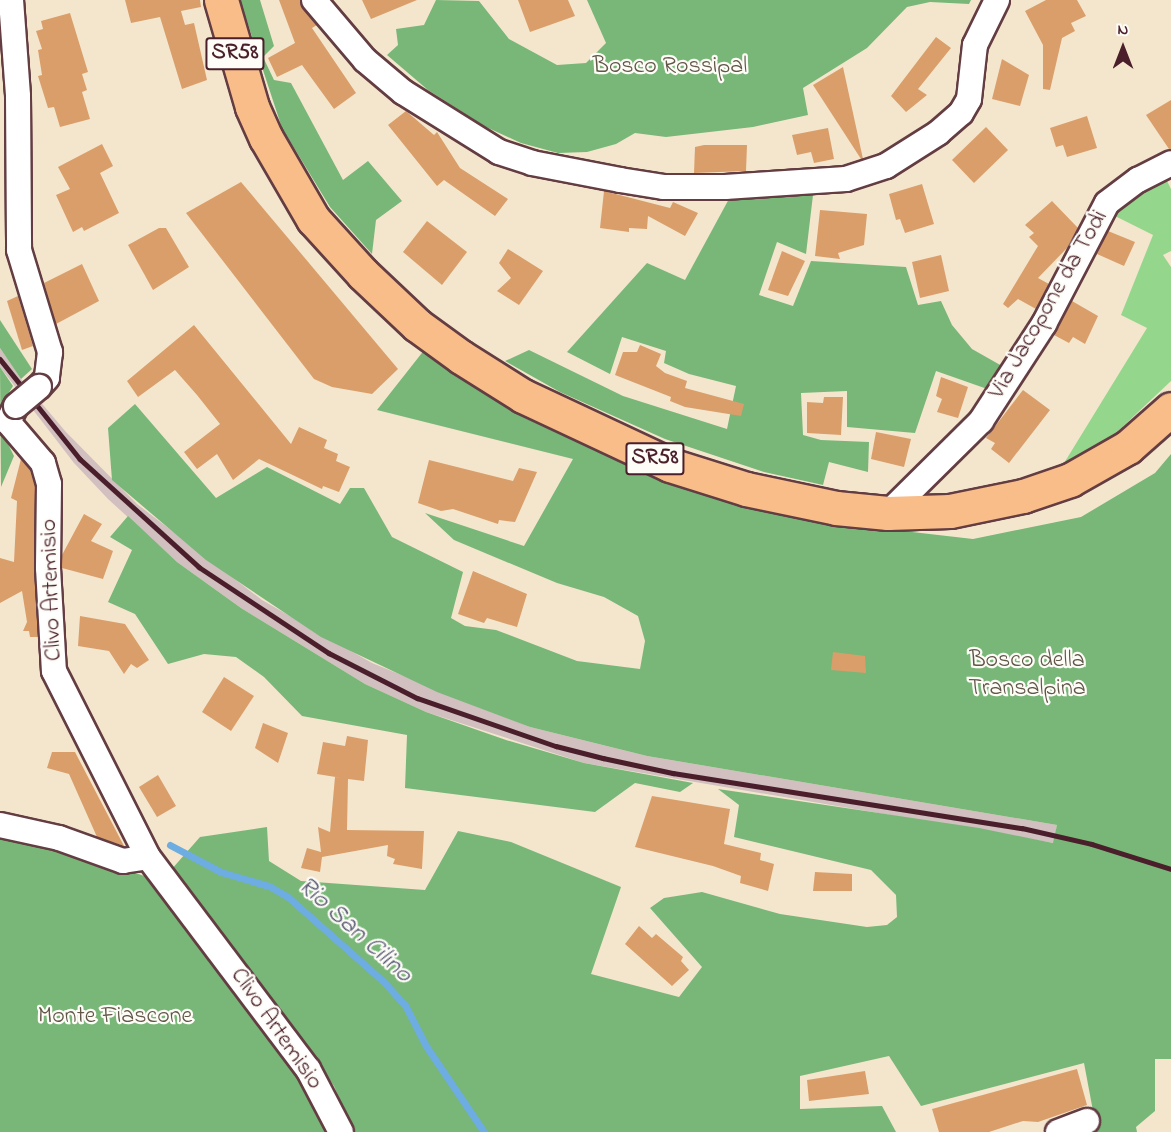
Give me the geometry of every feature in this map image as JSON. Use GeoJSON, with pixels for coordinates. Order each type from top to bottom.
{"type":"FeatureCollection","features":[{"type":"Feature","properties":{"kind":"main road","name":"SR58"},"geometry":{"type":"LineString","coordinates":[[221,0],[252,107],[297,195],[331,241],[425,330],[524,396],[670,465],[790,500],[888,513],[950,511],[986,505],[1070,480],[1128,447],[1171,409]]}},
{"type":"Feature","properties":{"kind":"street","name":"Clivo Artemisio"},"geometry":{"type":"LineString","coordinates":[[12,0],[18,96],[19,250],[50,352],[47,378],[16,406],[8,422],[43,463],[49,484],[48,568],[54,671],[148,857],[308,1068],[341,1132]]}},
{"type":"Feature","properties":{"kind":"street"},"geometry":{"type":"LineString","coordinates":[[314,0],[365,60],[402,92],[499,152],[532,163],[664,187],[725,187],[846,179],[886,165],[938,133],[961,113],[969,99],[975,45],[997,0]]}},
{"type":"Feature","properties":{"kind":"street","name":"Via Jacopone da Todi"},"geometry":{"type":"LineString","coordinates":[[888,513],[981,421],[1044,324],[1107,203],[1138,180],[1171,163]]}},
{"type":"Feature","properties":{"kind":"street"},"geometry":{"type":"LineString","coordinates":[[0,825],[59,838],[123,861],[148,857]]}},
{"type":"Feature","properties":{"kind":"street"},"geometry":{"type":"LineString","coordinates":[[1059,1132],[1087,1121]]}},
{"type":"Feature","properties":{"kind":"shaded area"},"geometry":{"type":"Polygon","coordinates":[[[0,348],[21,379],[66,432],[137,504],[262,600],[372,663],[530,727],[647,756],[1057,825],[1054,843],[584,763],[426,712],[365,684],[241,608],[177,562],[108,499],[74,463],[0,367],[0,348]]]}},
{"type":"Feature","properties":{"kind":"green space"},"geometry":{"type":"Polygon","coordinates":[[[240,0],[260,0],[274,46],[263,57],[274,80],[291,83],[343,180],[368,161],[402,201],[376,220],[372,254],[330,207],[282,128],[240,0]]]}},
{"type":"Feature","properties":{"kind":"green space","name":"Bosco Rossipal"},"geometry":{"type":"Polygon","coordinates":[[[436,0],[479,1],[509,39],[557,65],[586,63],[606,43],[587,0],[971,0],[969,4],[930,2],[907,7],[867,48],[803,88],[808,115],[753,127],[666,137],[635,133],[616,144],[587,152],[558,153],[521,143],[484,126],[428,90],[387,55],[398,45],[396,29],[424,25],[436,0]]]}},
{"type":"Feature","properties":{"kind":"green space"},"geometry":{"type":"Polygon","coordinates":[[[1165,177],[1171,189],[1171,251],[1163,255],[1171,267],[1171,381],[1099,449],[1061,468],[1147,328],[1121,315],[1153,235],[1113,215],[1165,177]]]}},
{"type":"Feature","properties":{"kind":"green space"},"geometry":{"type":"Polygon","coordinates":[[[813,195],[806,254],[777,242],[759,295],[793,306],[811,261],[906,267],[918,305],[941,301],[952,325],[972,349],[1002,366],[993,391],[936,371],[915,433],[847,427],[847,391],[801,393],[803,435],[821,440],[869,442],[868,472],[829,462],[823,485],[764,472],[665,439],[560,392],[505,361],[529,350],[623,396],[727,429],[736,386],[689,374],[664,363],[666,351],[622,337],[610,374],[567,352],[647,263],[685,280],[730,197],[813,195]]]}},
{"type":"Feature","properties":{"kind":"green space"},"geometry":{"type":"Polygon","coordinates":[[[0,320],[32,369],[21,379],[0,348],[0,320]]]}},
{"type":"Feature","properties":{"kind":"green space","name":"Bosco della Transalpina"},"geometry":{"type":"Polygon","coordinates":[[[425,349],[834,523],[973,539],[1081,517],[1155,473],[1171,454],[1171,1059],[1155,1059],[1155,1111],[1136,1127],[1137,1132],[1083,1132],[1096,1127],[1084,1063],[921,1106],[889,1056],[800,1076],[800,1109],[882,1106],[896,1132],[354,1132],[334,1086],[300,1036],[171,870],[200,837],[267,827],[269,861],[301,881],[425,890],[458,831],[511,842],[621,887],[591,974],[679,997],[702,967],[650,908],[664,898],[702,892],[780,914],[867,927],[887,925],[897,917],[896,895],[871,870],[734,837],[739,805],[718,789],[979,828],[1053,843],[1057,825],[647,756],[530,727],[437,692],[321,637],[206,560],[112,480],[108,428],[135,404],[216,498],[267,467],[340,504],[350,488],[364,488],[392,537],[463,572],[451,618],[465,626],[496,630],[577,661],[640,669],[645,641],[638,616],[604,597],[557,583],[454,540],[425,513],[524,546],[573,459],[377,410],[425,349]]]}},
{"type":"Feature","properties":{"kind":"green space"},"geometry":{"type":"Polygon","coordinates":[[[0,367],[13,386],[0,406],[0,367]]]}},
{"type":"Feature","properties":{"kind":"green space"},"geometry":{"type":"Polygon","coordinates":[[[0,416],[1,430],[14,456],[1,487],[0,416]]]}},
{"type":"Feature","properties":{"kind":"green space"},"geometry":{"type":"Polygon","coordinates":[[[128,516],[177,562],[241,608],[365,684],[426,712],[506,740],[584,763],[693,783],[680,792],[635,783],[595,812],[405,788],[407,735],[302,716],[264,677],[236,657],[204,654],[168,664],[135,614],[108,602],[132,550],[110,537],[128,516]]]}},
{"type":"Feature","properties":{"kind":"green space","name":"Monte Fiascone"},"geometry":{"type":"Polygon","coordinates":[[[0,836],[44,844],[154,879],[283,1047],[332,1132],[0,1132],[0,836]]]}},
{"type":"Feature","properties":{"kind":"building"},"geometry":{"type":"Polygon","coordinates":[[[125,0],[200,0],[201,7],[181,11],[185,25],[194,23],[207,80],[182,89],[160,17],[131,23],[125,0]]]}},
{"type":"Feature","properties":{"kind":"building"},"geometry":{"type":"Polygon","coordinates":[[[279,0],[300,0],[317,25],[312,28],[356,93],[334,109],[302,65],[277,77],[268,58],[295,43],[279,0]]]}},
{"type":"Feature","properties":{"kind":"building"},"geometry":{"type":"Polygon","coordinates":[[[362,0],[417,0],[371,19],[362,0]]]}},
{"type":"Feature","properties":{"kind":"building"},"geometry":{"type":"Polygon","coordinates":[[[518,0],[568,0],[575,16],[530,32],[518,0]]]}},
{"type":"Feature","properties":{"kind":"building"},"geometry":{"type":"Polygon","coordinates":[[[1046,0],[1077,0],[1086,16],[1071,23],[1075,31],[1062,38],[1050,90],[1043,89],[1043,45],[1025,11],[1046,0]]]}},
{"type":"Feature","properties":{"kind":"building"},"geometry":{"type":"Polygon","coordinates":[[[70,13],[88,72],[82,74],[87,90],[82,92],[90,119],[60,127],[54,107],[48,108],[38,76],[42,75],[38,50],[42,49],[36,31],[43,29],[41,21],[70,13]]]}},
{"type":"Feature","properties":{"kind":"building"},"geometry":{"type":"Polygon","coordinates":[[[936,37],[951,48],[918,89],[927,95],[906,112],[891,96],[936,37]]]}},
{"type":"Feature","properties":{"kind":"building"},"geometry":{"type":"Polygon","coordinates":[[[1002,59],[1029,75],[1020,106],[992,99],[1002,59]]]}},
{"type":"Feature","properties":{"kind":"building"},"geometry":{"type":"Polygon","coordinates":[[[843,67],[863,159],[813,85],[843,67]]]}},
{"type":"Feature","properties":{"kind":"building"},"geometry":{"type":"Polygon","coordinates":[[[1171,100],[1171,149],[1169,149],[1146,115],[1171,100]]]}},
{"type":"Feature","properties":{"kind":"building"},"geometry":{"type":"Polygon","coordinates":[[[406,111],[434,135],[437,132],[460,168],[508,199],[495,216],[444,180],[437,186],[388,125],[406,111]]]}},
{"type":"Feature","properties":{"kind":"building"},"geometry":{"type":"Polygon","coordinates":[[[1087,116],[1097,148],[1067,157],[1063,145],[1056,147],[1050,128],[1087,116]]]}},
{"type":"Feature","properties":{"kind":"building"},"geometry":{"type":"Polygon","coordinates":[[[986,127],[1008,150],[974,183],[952,160],[986,127]]]}},
{"type":"Feature","properties":{"kind":"building"},"geometry":{"type":"Polygon","coordinates":[[[828,128],[834,159],[814,163],[811,152],[797,155],[792,135],[828,128]]]}},
{"type":"Feature","properties":{"kind":"building"},"geometry":{"type":"Polygon","coordinates":[[[102,144],[113,166],[100,173],[119,213],[84,231],[82,227],[73,232],[56,195],[70,189],[58,167],[102,144]]]}},
{"type":"Feature","properties":{"kind":"building"},"geometry":{"type":"Polygon","coordinates":[[[747,145],[746,171],[694,173],[695,147],[747,145]]]}},
{"type":"Feature","properties":{"kind":"building"},"geometry":{"type":"Polygon","coordinates":[[[241,182],[398,369],[372,394],[332,387],[314,379],[186,213],[241,182]]]}},
{"type":"Feature","properties":{"kind":"building"},"geometry":{"type":"Polygon","coordinates":[[[922,184],[934,224],[905,233],[900,219],[896,220],[889,194],[922,184]]]}},
{"type":"Feature","properties":{"kind":"building"},"geometry":{"type":"Polygon","coordinates":[[[604,191],[670,208],[673,202],[698,213],[685,236],[648,216],[647,229],[629,228],[629,232],[600,228],[604,191]]]}},
{"type":"Feature","properties":{"kind":"building"},"geometry":{"type":"Polygon","coordinates":[[[1052,201],[1078,228],[1067,248],[1038,278],[1049,284],[1036,309],[1018,299],[1008,308],[1003,304],[1038,246],[1029,237],[1034,233],[1025,225],[1052,201]]]}},
{"type":"Feature","properties":{"kind":"building"},"geometry":{"type":"Polygon","coordinates":[[[820,210],[867,214],[864,245],[838,253],[840,259],[815,256],[820,210]]]}},
{"type":"Feature","properties":{"kind":"building"},"geometry":{"type":"Polygon","coordinates":[[[427,221],[467,252],[442,285],[403,252],[427,221]]]}},
{"type":"Feature","properties":{"kind":"building"},"geometry":{"type":"Polygon","coordinates":[[[159,228],[166,228],[189,267],[153,290],[128,245],[159,228]]]}},
{"type":"Feature","properties":{"kind":"building"},"geometry":{"type":"Polygon","coordinates":[[[1108,231],[1135,242],[1124,266],[1097,254],[1108,231]]]}},
{"type":"Feature","properties":{"kind":"building"},"geometry":{"type":"Polygon","coordinates":[[[508,249],[543,271],[519,305],[497,291],[511,278],[499,263],[508,249]]]}},
{"type":"Feature","properties":{"kind":"building"},"geometry":{"type":"Polygon","coordinates":[[[782,251],[805,261],[788,296],[768,290],[782,251]]]}},
{"type":"Feature","properties":{"kind":"building"},"geometry":{"type":"Polygon","coordinates":[[[941,255],[949,291],[920,298],[912,262],[941,255]]]}},
{"type":"Feature","properties":{"kind":"building"},"geometry":{"type":"Polygon","coordinates":[[[82,264],[99,301],[56,324],[44,283],[82,264]]]}},
{"type":"Feature","properties":{"kind":"building"},"geometry":{"type":"Polygon","coordinates":[[[18,296],[33,346],[22,350],[7,301],[18,296]]]}},
{"type":"Feature","properties":{"kind":"building"},"geometry":{"type":"Polygon","coordinates":[[[1072,301],[1098,316],[1085,344],[1073,337],[1069,343],[1054,335],[1072,301]]]}},
{"type":"Feature","properties":{"kind":"building"},"geometry":{"type":"Polygon","coordinates":[[[194,325],[291,444],[299,427],[327,440],[324,448],[338,454],[336,461],[350,467],[339,492],[323,486],[322,489],[259,459],[233,480],[217,454],[197,469],[184,452],[220,424],[197,395],[175,370],[138,397],[127,381],[194,325]]]}},
{"type":"Feature","properties":{"kind":"building"},"geometry":{"type":"Polygon","coordinates":[[[640,345],[661,354],[656,366],[665,373],[687,381],[685,388],[744,404],[741,416],[685,407],[670,401],[671,397],[615,375],[623,352],[637,352],[640,345]]]}},
{"type":"Feature","properties":{"kind":"building"},"geometry":{"type":"Polygon","coordinates":[[[941,377],[968,387],[958,418],[937,412],[942,399],[936,396],[941,377]]]}},
{"type":"Feature","properties":{"kind":"building"},"geometry":{"type":"Polygon","coordinates":[[[1023,390],[1050,410],[1009,463],[991,449],[995,443],[986,438],[1023,390]]]}},
{"type":"Feature","properties":{"kind":"building"},"geometry":{"type":"Polygon","coordinates":[[[824,397],[843,397],[841,435],[807,433],[807,402],[823,403],[824,397]]]}},
{"type":"Feature","properties":{"kind":"building"},"geometry":{"type":"Polygon","coordinates":[[[876,432],[911,439],[904,467],[871,459],[876,432]]]}},
{"type":"Feature","properties":{"kind":"building"},"geometry":{"type":"Polygon","coordinates":[[[21,459],[30,470],[35,486],[38,637],[30,637],[29,631],[23,631],[27,622],[22,591],[0,603],[0,558],[14,562],[17,501],[11,498],[21,459]]]}},
{"type":"Feature","properties":{"kind":"building"},"geometry":{"type":"Polygon","coordinates":[[[429,460],[513,481],[519,468],[537,472],[515,522],[499,520],[498,524],[453,509],[441,511],[418,503],[429,460]]]}},
{"type":"Feature","properties":{"kind":"building"},"geometry":{"type":"Polygon","coordinates":[[[84,514],[102,524],[91,541],[113,551],[103,579],[62,568],[62,555],[84,514]]]}},
{"type":"Feature","properties":{"kind":"building"},"geometry":{"type":"Polygon","coordinates":[[[473,571],[527,594],[517,627],[487,618],[484,623],[458,614],[473,571]]]}},
{"type":"Feature","properties":{"kind":"building"},"geometry":{"type":"Polygon","coordinates":[[[80,616],[125,624],[149,660],[137,668],[131,664],[124,674],[109,651],[78,646],[80,616]]]}},
{"type":"Feature","properties":{"kind":"building"},"geometry":{"type":"Polygon","coordinates":[[[833,652],[865,656],[866,673],[831,670],[833,652]]]}},
{"type":"Feature","properties":{"kind":"building"},"geometry":{"type":"Polygon","coordinates":[[[224,677],[254,696],[231,731],[202,712],[224,677]]]}},
{"type":"Feature","properties":{"kind":"building"},"geometry":{"type":"Polygon","coordinates":[[[263,723],[288,733],[278,763],[255,748],[263,723]]]}},
{"type":"Feature","properties":{"kind":"building"},"geometry":{"type":"Polygon","coordinates":[[[347,736],[368,740],[364,781],[348,779],[347,830],[424,831],[422,869],[393,864],[395,859],[387,856],[388,845],[322,857],[320,872],[301,868],[307,848],[321,852],[318,827],[330,832],[335,777],[342,778],[317,774],[323,742],[345,746],[347,736]]]}},
{"type":"Feature","properties":{"kind":"building"},"geometry":{"type":"Polygon","coordinates":[[[52,752],[75,752],[124,846],[97,837],[69,774],[47,768],[52,752]]]}},
{"type":"Feature","properties":{"kind":"building"},"geometry":{"type":"Polygon","coordinates":[[[158,775],[176,806],[157,817],[139,787],[158,775]]]}},
{"type":"Feature","properties":{"kind":"building"},"geometry":{"type":"Polygon","coordinates":[[[652,796],[730,809],[724,844],[761,853],[760,860],[774,864],[768,891],[740,883],[741,876],[713,866],[635,847],[652,796]]]}},
{"type":"Feature","properties":{"kind":"building"},"geometry":{"type":"Polygon","coordinates":[[[815,872],[852,874],[852,891],[813,891],[815,872]]]}},
{"type":"Feature","properties":{"kind":"building"},"geometry":{"type":"Polygon","coordinates":[[[639,926],[652,938],[656,934],[683,957],[681,961],[689,970],[672,986],[625,944],[639,926]]]}},
{"type":"Feature","properties":{"kind":"building"},"geometry":{"type":"Polygon","coordinates":[[[1077,1069],[1087,1105],[1038,1122],[1023,1121],[989,1132],[939,1132],[932,1109],[1077,1069]]]}},
{"type":"Feature","properties":{"kind":"building"},"geometry":{"type":"Polygon","coordinates":[[[865,1071],[869,1094],[809,1101],[807,1080],[865,1071]]]}},
{"type":"Feature","properties":{"kind":"waterway","name":"Rio San Cilino"},"geometry":{"type":"LineString","coordinates":[[170,845],[221,872],[269,886],[288,897],[384,982],[405,1005],[426,1046],[484,1132]]}},
{"type":"Feature","properties":{"kind":"railway"},"geometry":{"type":"LineString","coordinates":[[0,359],[80,459],[199,567],[329,653],[417,698],[556,746],[603,758],[673,773],[1022,828],[1092,844],[1171,869]]}}]}
